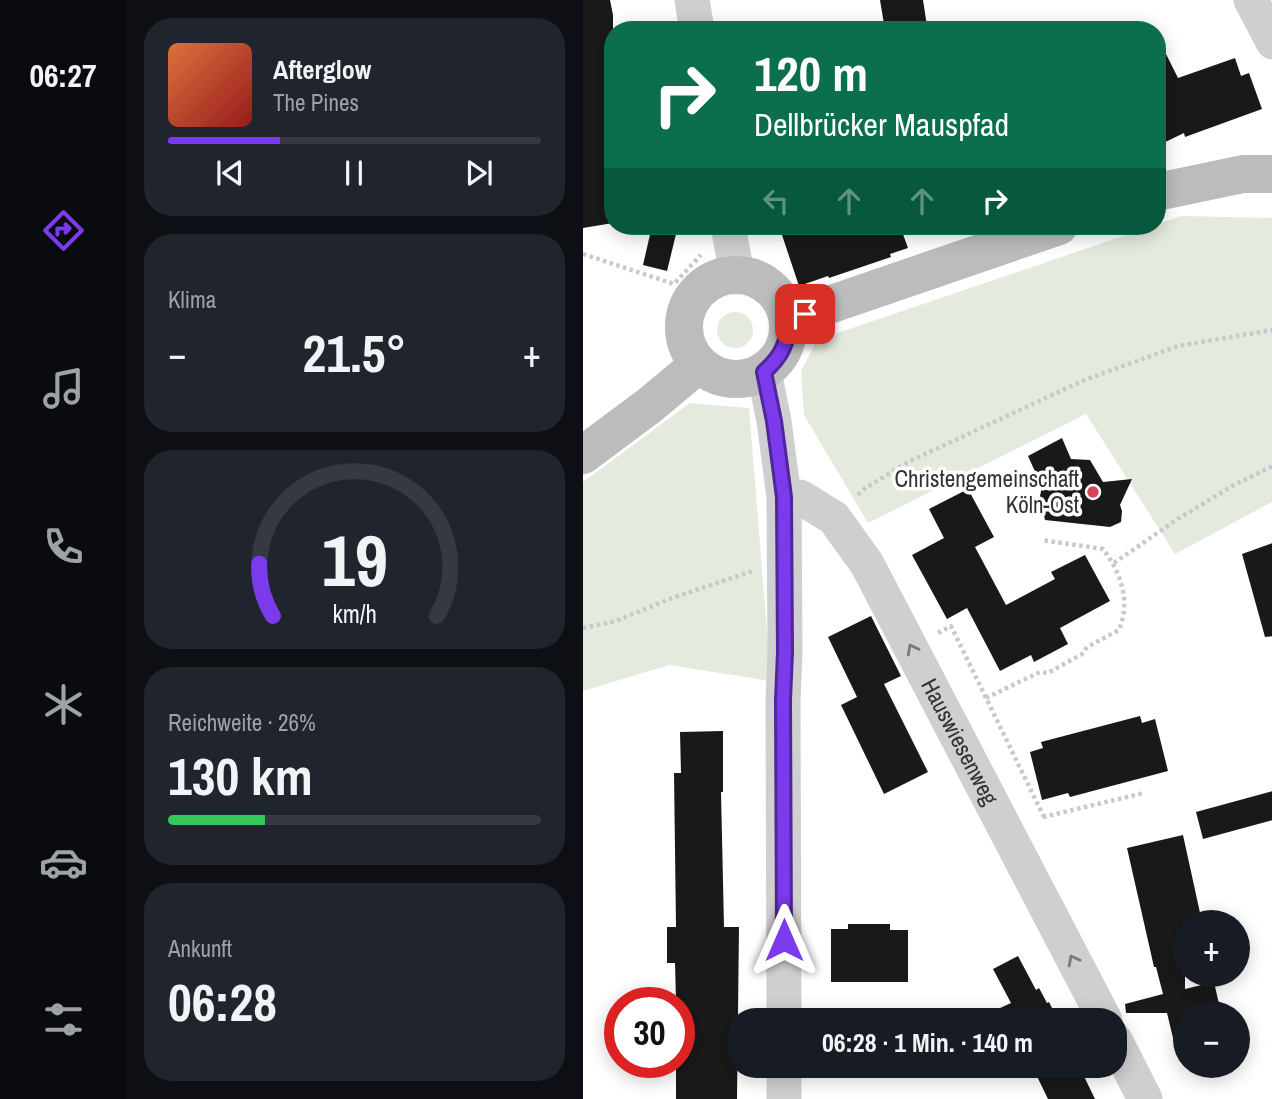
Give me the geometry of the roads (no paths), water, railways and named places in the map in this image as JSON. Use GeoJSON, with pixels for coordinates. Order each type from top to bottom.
{"type":"FeatureCollection","features":[{"type":"Feature","properties":{"kind":"main road"},"geometry":{"type":"LineString","coordinates":[[1166,190],[1243,174],[1272,174]]}},
{"type":"Feature","properties":{"kind":"main road"},"geometry":{"type":"LineString","coordinates":[[788,319],[1033,235]]}},
{"type":"Feature","properties":{"kind":"main road"},"geometry":{"type":"LineString","coordinates":[[737,274],[755,277],[771,287],[783,302],[788,319],[784,349],[764,372],[748,378],[730,379],[713,374],[699,364],[689,350],[684,332],[685,314],[692,298],[704,285],[719,276],[737,274]]}},
{"type":"Feature","properties":{"kind":"main road"},"geometry":{"type":"LineString","coordinates":[[583,455],[699,364]]}},
{"type":"Feature","properties":{"kind":"street"},"geometry":{"type":"LineString","coordinates":[[692,0],[696,21]]}},
{"type":"Feature","properties":{"kind":"street"},"geometry":{"type":"LineString","coordinates":[[1251,0],[1272,42]]}},
{"type":"Feature","properties":{"kind":"street"},"geometry":{"type":"LineString","coordinates":[[730,235],[737,274]]}},
{"type":"Feature","properties":{"kind":"street"},"geometry":{"type":"LineString","coordinates":[[764,372],[774,421],[784,497],[784,1008]]}},
{"type":"Feature","properties":{"kind":"street","name":"Hauswiesenweg"},"geometry":{"type":"LineString","coordinates":[[784,497],[800,497],[834,518],[867,564],[1099,1008]]}},
{"type":"Feature","properties":{"kind":"street"},"geometry":{"type":"LineString","coordinates":[[1127,1064],[1145,1099]]}},
{"type":"Feature","properties":{"kind":"street"},"geometry":{"type":"LineString","coordinates":[[784,1078],[784,1099]]}},
{"type":"Feature","properties":{"kind":"place","name":"Christengemeinschaft Köln-Ost"},"geometry":{"type":"Point","coordinates":[1093,492]}}]}
